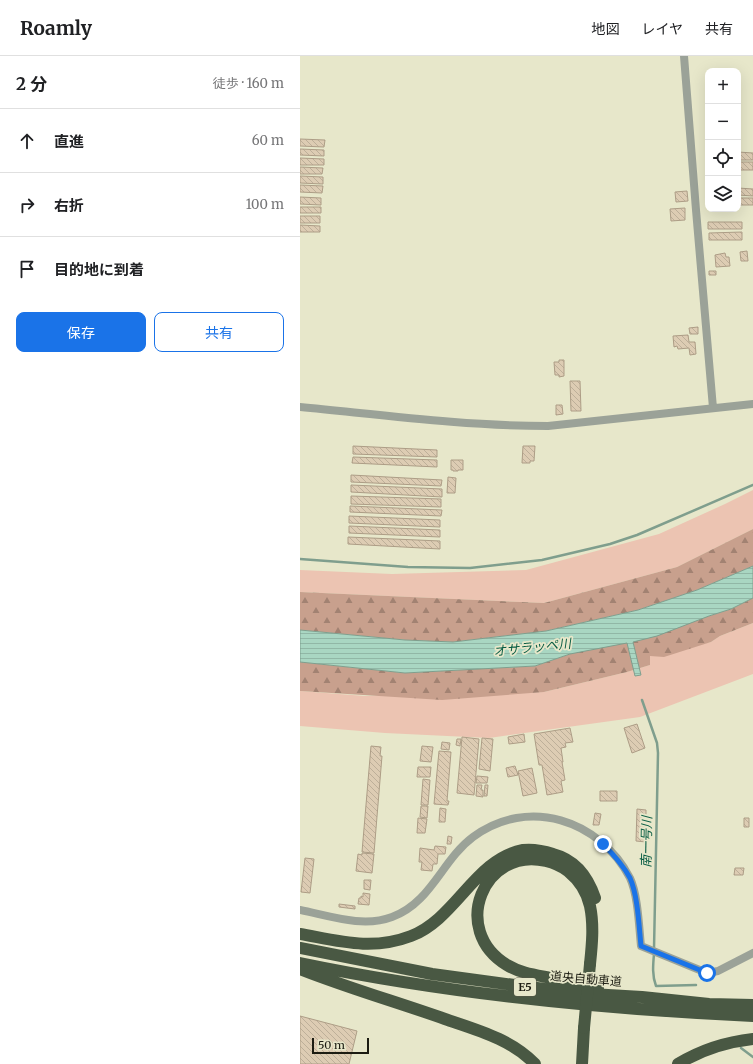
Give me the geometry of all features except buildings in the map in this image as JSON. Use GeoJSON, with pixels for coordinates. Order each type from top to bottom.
{"type":"FeatureCollection","features":[{"type":"Feature","properties":{"kind":"highway"},"geometry":{"type":"LineString","coordinates":[[300,934],[352,944],[390,942],[412,936],[435,922],[480,876],[498,861],[524,850],[538,850],[556,854],[580,869],[592,889],[598,908],[600,933],[594,965],[588,1028],[582,1064]]}},
{"type":"Feature","properties":{"kind":"highway"},"geometry":{"type":"LineString","coordinates":[[594,965],[591,917],[588,899],[580,884],[564,868],[548,861],[526,859],[505,867],[491,879],[484,890],[479,903],[477,917],[481,937],[490,950],[499,959],[516,970],[530,974],[642,998]]}},
{"type":"Feature","properties":{"kind":"highway","name":"道央自動車道"},"geometry":{"type":"LineString","coordinates":[[300,948],[432,974],[574,993],[709,1004],[753,1005]]}},
{"type":"Feature","properties":{"kind":"highway","name":"道央自動車道"},"geometry":{"type":"LineString","coordinates":[[300,963],[431,986],[576,1004],[753,1016]]}},
{"type":"Feature","properties":{"kind":"highway"},"geometry":{"type":"LineString","coordinates":[[300,969],[491,1035],[515,1048],[535,1064]]}},
{"type":"Feature","properties":{"kind":"highway"},"geometry":{"type":"LineString","coordinates":[[588,1028],[589,1064]]}},
{"type":"Feature","properties":{"kind":"highway"},"geometry":{"type":"LineString","coordinates":[[678,1064],[712,1047],[753,1039]]}},
{"type":"Feature","properties":{"kind":"street"},"geometry":{"type":"LineString","coordinates":[[684,56],[713,408]]}},
{"type":"Feature","properties":{"kind":"street"},"geometry":{"type":"LineString","coordinates":[[300,407],[439,421],[520,426],[548,426],[753,404]]}},
{"type":"Feature","properties":{"kind":"street"},"geometry":{"type":"LineString","coordinates":[[300,910],[356,921],[376,921],[393,917],[406,910],[420,899],[460,848],[478,834],[509,819],[539,816],[568,822],[584,830],[597,838],[618,861],[630,878],[634,888],[641,946],[647,950],[707,973],[718,972],[753,953]]}},
{"type":"Feature","properties":{"kind":"shaded area"},"geometry":{"type":"Polygon","coordinates":[[[753,490],[753,529],[677,567],[544,603],[300,592],[300,570],[392,574],[526,570],[659,534],[753,490]]]}},
{"type":"Feature","properties":{"kind":"shaded area"},"geometry":{"type":"Polygon","coordinates":[[[753,623],[753,674],[640,717],[489,738],[385,733],[300,726],[300,691],[365,696],[544,692],[650,665],[650,656],[711,642],[720,636],[753,623]]]}},
{"type":"Feature","properties":{"kind":"green space"},"geometry":{"type":"Polygon","coordinates":[[[753,529],[753,566],[697,590],[638,610],[546,631],[453,642],[405,640],[300,630],[300,592],[544,603],[677,567],[753,529]]]}},
{"type":"Feature","properties":{"kind":"green space"},"geometry":{"type":"Polygon","coordinates":[[[753,598],[753,623],[720,636],[711,642],[664,657],[650,656],[650,665],[627,672],[544,692],[442,700],[300,691],[300,662],[405,673],[535,666],[570,654],[709,616],[731,609],[753,598]]]}},
{"type":"Feature","properties":{"kind":"water","name":"オサラッペ川"},"geometry":{"type":"Polygon","coordinates":[[[753,566],[753,598],[731,609],[657,636],[633,642],[641,675],[635,676],[627,643],[570,654],[535,666],[405,673],[300,662],[300,630],[405,640],[453,642],[546,631],[638,610],[697,590],[753,566]]]}},
{"type":"Feature","properties":{"kind":"waterway"},"geometry":{"type":"LineString","coordinates":[[300,559],[408,567],[470,568],[542,560],[610,544],[637,535],[753,485]]}},
{"type":"Feature","properties":{"kind":"waterway","name":"南一号川"},"geometry":{"type":"LineString","coordinates":[[642,700],[657,743],[658,753],[654,949]]}},
{"type":"Feature","properties":{"kind":"waterway","name":"南一号川"},"geometry":{"type":"LineString","coordinates":[[654,954],[653,974],[656,986],[696,985]]}},
{"type":"Feature","properties":{"kind":"waterway","name":"南一号川"},"geometry":{"type":"LineString","coordinates":[[741,1048],[753,1057]]}},
{"type":"Feature","properties":{"kind":"route"},"geometry":{"type":"LineString","coordinates":[[603,844],[625,870],[634,888],[641,946],[647,950],[707,973]]}}]}
